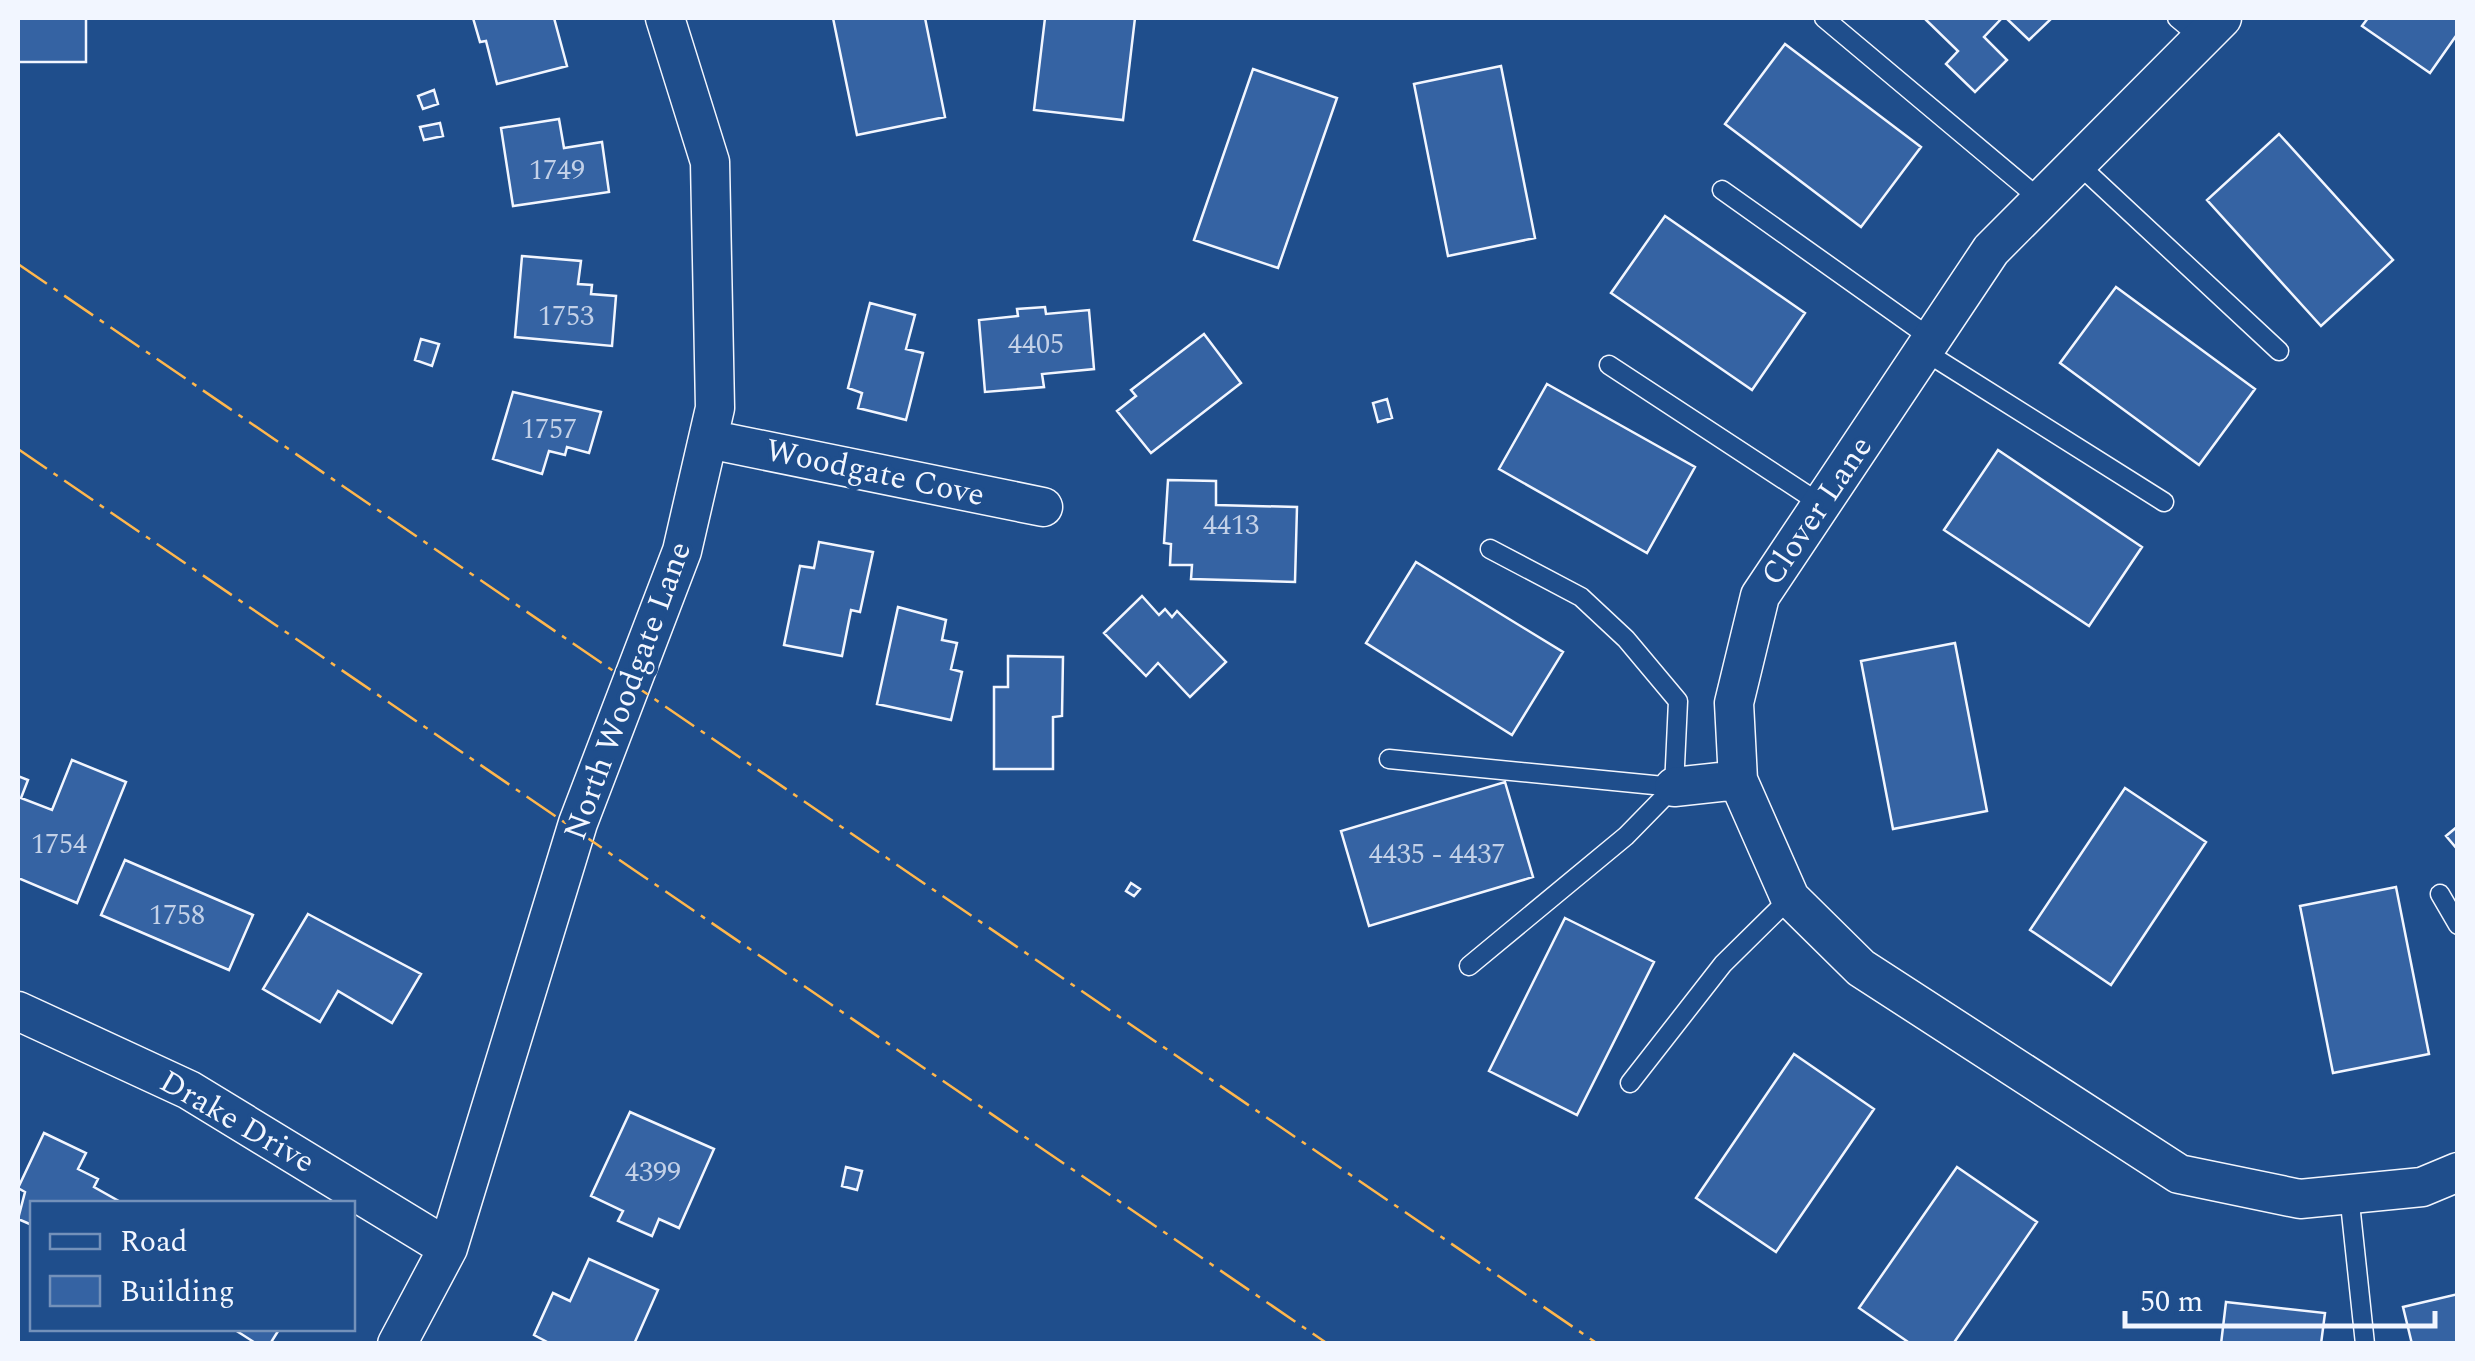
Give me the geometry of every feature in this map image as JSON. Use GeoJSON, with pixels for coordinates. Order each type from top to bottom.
{"type":"FeatureCollection","features":[{"type":"Feature","properties":{"kind":"street","name":"North Woodgate Lane"},"geometry":{"type":"LineString","coordinates":[[397,1344],[448,1248],[578,823],[682,552],[708,439],[714,408],[710,162],[665,18]]}},
{"type":"Feature","properties":{"kind":"street","name":"Clover Lane"},"geometry":{"type":"LineString","coordinates":[[2200,24],[2078,163],[1992,250],[1760,596],[1734,703],[1738,780],[1790,898],[1861,968],[2179,1174],[2300,1199],[2422,1188],[2458,1172]]}},
{"type":"Feature","properties":{"kind":"street","name":"Woodgate Cove"},"geometry":{"type":"LineString","coordinates":[[708,439],[1043,507]]}},
{"type":"Feature","properties":{"kind":"street"},"geometry":{"type":"LineString","coordinates":[[1674,787],[1738,780]]}},
{"type":"Feature","properties":{"kind":"street","name":"Drake Drive"},"geometry":{"type":"LineString","coordinates":[[18,1011],[190,1090],[448,1248]]}},
{"type":"Feature","properties":{"kind":"lane"},"geometry":{"type":"LineString","coordinates":[[1824,18],[2042,200]]}},
{"type":"Feature","properties":{"kind":"lane"},"geometry":{"type":"LineString","coordinates":[[2078,163],[2279,352]]}},
{"type":"Feature","properties":{"kind":"lane"},"geometry":{"type":"LineString","coordinates":[[1722,190],[1928,345],[2164,502]]}},
{"type":"Feature","properties":{"kind":"lane"},"geometry":{"type":"LineString","coordinates":[[1609,364],[1822,504]]}},
{"type":"Feature","properties":{"kind":"lane"},"geometry":{"type":"LineString","coordinates":[[1469,966],[1598,860],[1674,787],[1678,701],[1626,639],[1580,597],[1490,549]]}},
{"type":"Feature","properties":{"kind":"lane"},"geometry":{"type":"LineString","coordinates":[[1389,759],[1674,787]]}},
{"type":"Feature","properties":{"kind":"lane"},"geometry":{"type":"LineString","coordinates":[[2440,894],[2458,925]]}},
{"type":"Feature","properties":{"kind":"lane"},"geometry":{"type":"LineString","coordinates":[[1630,1083],[1723,964],[1790,898]]}},
{"type":"Feature","properties":{"kind":"lane"},"geometry":{"type":"LineString","coordinates":[[2349,1194],[2365,1344]]}},
{"type":"Feature","properties":{"kind":"building"},"geometry":{"type":"Polygon","coordinates":[[[18,18],[86,18],[86,62],[18,62],[18,18]]]}},
{"type":"Feature","properties":{"kind":"building"},"geometry":{"type":"Polygon","coordinates":[[[473,18],[554,18],[567,66],[497,84],[486,41],[480,42],[473,18]]]}},
{"type":"Feature","properties":{"kind":"building"},"geometry":{"type":"Polygon","coordinates":[[[833,18],[925,18],[945,117],[857,135],[833,18]]]}},
{"type":"Feature","properties":{"kind":"building"},"geometry":{"type":"Polygon","coordinates":[[[1045,18],[1135,18],[1123,120],[1034,110],[1045,18]]]}},
{"type":"Feature","properties":{"kind":"building"},"geometry":{"type":"Polygon","coordinates":[[[1924,18],[2002,18],[1984,37],[2007,60],[1975,92],[1946,64],[1958,51],[1924,18]]]}},
{"type":"Feature","properties":{"kind":"building"},"geometry":{"type":"Polygon","coordinates":[[[2006,18],[2052,18],[2029,40],[2006,18]]]}},
{"type":"Feature","properties":{"kind":"building"},"geometry":{"type":"Polygon","coordinates":[[[2368,18],[2458,18],[2458,33],[2430,73],[2362,26],[2368,18]]]}},
{"type":"Feature","properties":{"kind":"building"},"geometry":{"type":"Polygon","coordinates":[[[1785,44],[1921,147],[1861,227],[1725,124],[1785,44]]]}},
{"type":"Feature","properties":{"kind":"building"},"geometry":{"type":"Polygon","coordinates":[[[1501,66],[1535,238],[1448,256],[1414,84],[1501,66]]]}},
{"type":"Feature","properties":{"kind":"building"},"geometry":{"type":"Polygon","coordinates":[[[1253,69],[1337,98],[1278,268],[1194,240],[1253,69]]]}},
{"type":"Feature","properties":{"kind":"building"},"geometry":{"type":"Polygon","coordinates":[[[434,90],[438,104],[423,109],[418,96],[434,90]]]}},
{"type":"Feature","properties":{"kind":"building"},"geometry":{"type":"Polygon","coordinates":[[[559,119],[564,148],[602,142],[609,192],[513,206],[501,128],[559,119]]]}},
{"type":"Feature","properties":{"kind":"building"},"geometry":{"type":"Polygon","coordinates":[[[440,123],[443,136],[424,140],[420,127],[440,123]]]}},
{"type":"Feature","properties":{"kind":"building"},"geometry":{"type":"Polygon","coordinates":[[[2279,134],[2393,260],[2321,326],[2207,200],[2279,134]]]}},
{"type":"Feature","properties":{"kind":"building"},"geometry":{"type":"Polygon","coordinates":[[[1665,216],[1805,313],[1752,390],[1611,293],[1665,216]]]}},
{"type":"Feature","properties":{"kind":"building"},"geometry":{"type":"Polygon","coordinates":[[[522,256],[581,261],[578,284],[592,285],[591,294],[616,296],[612,346],[515,337],[522,256]]]}},
{"type":"Feature","properties":{"kind":"building"},"geometry":{"type":"Polygon","coordinates":[[[2116,287],[2255,389],[2199,465],[2060,363],[2116,287]]]}},
{"type":"Feature","properties":{"kind":"building"},"geometry":{"type":"Polygon","coordinates":[[[870,303],[915,315],[906,349],[923,353],[906,420],[858,408],[862,393],[848,388],[870,303]]]}},
{"type":"Feature","properties":{"kind":"building"},"geometry":{"type":"Polygon","coordinates":[[[1045,307],[1046,314],[1089,310],[1094,369],[1042,374],[1044,387],[985,392],[979,320],[1018,316],[1017,309],[1045,307]]]}},
{"type":"Feature","properties":{"kind":"building"},"geometry":{"type":"Polygon","coordinates":[[[1204,334],[1241,383],[1151,453],[1117,411],[1136,396],[1131,390],[1204,334]]]}},
{"type":"Feature","properties":{"kind":"building"},"geometry":{"type":"Polygon","coordinates":[[[421,339],[439,344],[432,366],[415,360],[421,339]]]}},
{"type":"Feature","properties":{"kind":"building"},"geometry":{"type":"Polygon","coordinates":[[[1547,384],[1695,467],[1647,553],[1499,469],[1547,384]]]}},
{"type":"Feature","properties":{"kind":"building"},"geometry":{"type":"Polygon","coordinates":[[[513,392],[601,412],[589,453],[567,447],[565,455],[549,451],[542,474],[493,459],[513,392]]]}},
{"type":"Feature","properties":{"kind":"building"},"geometry":{"type":"Polygon","coordinates":[[[1387,399],[1392,418],[1378,422],[1373,403],[1387,399]]]}},
{"type":"Feature","properties":{"kind":"building"},"geometry":{"type":"Polygon","coordinates":[[[1998,450],[2142,547],[2089,626],[1944,530],[1998,450]]]}},
{"type":"Feature","properties":{"kind":"building"},"geometry":{"type":"Polygon","coordinates":[[[1168,480],[1216,481],[1216,505],[1297,507],[1295,582],[1191,579],[1192,565],[1170,565],[1171,544],[1164,543],[1168,480]]]}},
{"type":"Feature","properties":{"kind":"building"},"geometry":{"type":"Polygon","coordinates":[[[819,542],[873,552],[860,612],[851,610],[842,656],[784,645],[800,566],[814,568],[819,542]]]}},
{"type":"Feature","properties":{"kind":"building"},"geometry":{"type":"Polygon","coordinates":[[[1416,562],[1563,652],[1512,735],[1366,643],[1416,562]]]}},
{"type":"Feature","properties":{"kind":"building"},"geometry":{"type":"Polygon","coordinates":[[[1142,596],[1159,615],[1165,609],[1172,617],[1177,611],[1226,662],[1190,697],[1158,663],[1146,676],[1104,633],[1142,596]]]}},
{"type":"Feature","properties":{"kind":"building"},"geometry":{"type":"Polygon","coordinates":[[[898,607],[946,620],[942,640],[957,643],[951,669],[962,672],[951,720],[877,704],[898,607]]]}},
{"type":"Feature","properties":{"kind":"building"},"geometry":{"type":"Polygon","coordinates":[[[1955,643],[1987,811],[1893,829],[1861,661],[1955,643]]]}},
{"type":"Feature","properties":{"kind":"building"},"geometry":{"type":"Polygon","coordinates":[[[1008,656],[1063,657],[1062,716],[1053,717],[1053,769],[994,769],[994,687],[1008,687],[1008,656]]]}},
{"type":"Feature","properties":{"kind":"building"},"geometry":{"type":"Polygon","coordinates":[[[72,760],[126,782],[77,903],[18,878],[18,776],[28,780],[21,798],[52,810],[72,760]]]}},
{"type":"Feature","properties":{"kind":"building"},"geometry":{"type":"Polygon","coordinates":[[[1505,782],[1533,877],[1369,926],[1341,831],[1505,782]]]}},
{"type":"Feature","properties":{"kind":"building"},"geometry":{"type":"Polygon","coordinates":[[[2125,788],[2206,842],[2111,985],[2030,930],[2125,788]]]}},
{"type":"Feature","properties":{"kind":"building"},"geometry":{"type":"Polygon","coordinates":[[[2458,826],[2458,850],[2446,836],[2458,826]]]}},
{"type":"Feature","properties":{"kind":"building"},"geometry":{"type":"Polygon","coordinates":[[[125,860],[253,915],[229,970],[101,915],[125,860]]]}},
{"type":"Feature","properties":{"kind":"building"},"geometry":{"type":"Polygon","coordinates":[[[1131,883],[1140,889],[1134,896],[1126,891],[1131,883]]]}},
{"type":"Feature","properties":{"kind":"building"},"geometry":{"type":"Polygon","coordinates":[[[2396,887],[2429,1054],[2333,1073],[2300,906],[2396,887]]]}},
{"type":"Feature","properties":{"kind":"building"},"geometry":{"type":"Polygon","coordinates":[[[308,914],[421,974],[392,1023],[338,991],[320,1022],[263,989],[308,914]]]}},
{"type":"Feature","properties":{"kind":"building"},"geometry":{"type":"Polygon","coordinates":[[[1565,918],[1654,962],[1577,1115],[1489,1071],[1565,918]]]}},
{"type":"Feature","properties":{"kind":"building"},"geometry":{"type":"Polygon","coordinates":[[[1794,1054],[1874,1109],[1776,1252],[1696,1198],[1794,1054]]]}},
{"type":"Feature","properties":{"kind":"building"},"geometry":{"type":"Polygon","coordinates":[[[630,1112],[714,1149],[679,1228],[659,1219],[652,1236],[618,1221],[623,1211],[591,1196],[630,1112]]]}},
{"type":"Feature","properties":{"kind":"building"},"geometry":{"type":"Polygon","coordinates":[[[44,1133],[86,1153],[78,1169],[98,1179],[94,1187],[119,1201],[30,1201],[30,1224],[18,1219],[25,1192],[18,1188],[44,1133]]]}},
{"type":"Feature","properties":{"kind":"building"},"geometry":{"type":"Polygon","coordinates":[[[846,1167],[862,1171],[857,1190],[842,1186],[846,1167]]]}},
{"type":"Feature","properties":{"kind":"building"},"geometry":{"type":"Polygon","coordinates":[[[1957,1167],[2037,1222],[1953,1344],[1911,1344],[1859,1308],[1957,1167]]]}},
{"type":"Feature","properties":{"kind":"building"},"geometry":{"type":"Polygon","coordinates":[[[589,1259],[658,1290],[634,1344],[551,1344],[534,1335],[553,1293],[570,1301],[589,1259]]]}},
{"type":"Feature","properties":{"kind":"building"},"geometry":{"type":"Polygon","coordinates":[[[2458,1294],[2458,1344],[2412,1344],[2403,1307],[2458,1294]]]}},
{"type":"Feature","properties":{"kind":"building"},"geometry":{"type":"Polygon","coordinates":[[[2226,1302],[2325,1313],[2321,1344],[2221,1344],[2226,1302]]]}},
{"type":"Feature","properties":{"kind":"building"},"geometry":{"type":"Polygon","coordinates":[[[237,1331],[278,1331],[270,1344],[257,1344],[237,1331]]]}},
{"type":"Feature","properties":{"kind":"power"},"geometry":{"type":"LineString","coordinates":[[18,264],[1598,1344]]}},
{"type":"Feature","properties":{"kind":"power"},"geometry":{"type":"LineString","coordinates":[[18,449],[1328,1344]]}}]}
